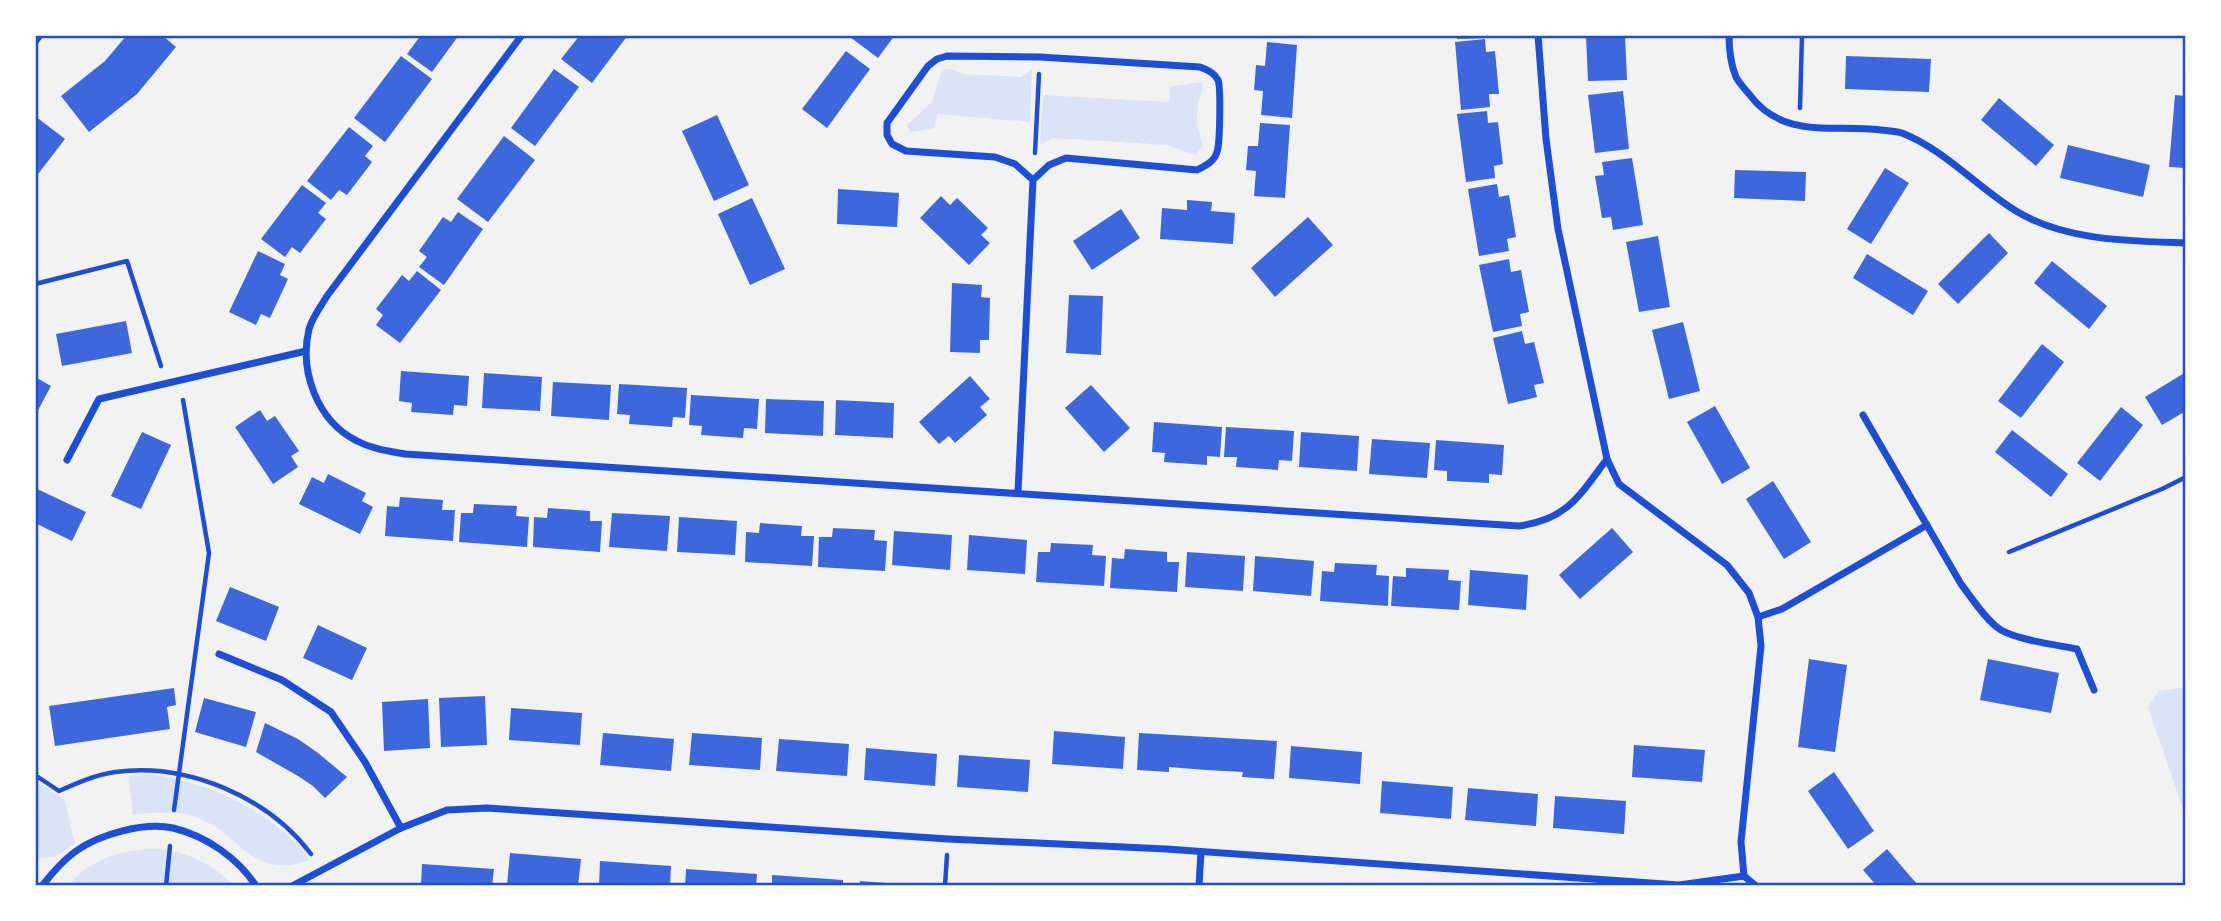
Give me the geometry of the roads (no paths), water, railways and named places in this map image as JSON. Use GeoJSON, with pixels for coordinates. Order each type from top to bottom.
{"type":"FeatureCollection","features":[{"type":"Feature","properties":{"kind":"street"},"geometry":{"type":"LineString","coordinates":[[35,41],[40,35]]}},
{"type":"Feature","properties":{"kind":"street"},"geometry":{"type":"LineString","coordinates":[[522,35],[327,296],[310,326],[306,351],[309,378],[319,406],[337,426],[355,440],[380,450],[405,454],[1519,526],[1539,523],[1558,514],[1577,499],[1607,459]]}},
{"type":"Feature","properties":{"kind":"street"},"geometry":{"type":"LineString","coordinates":[[1538,35],[1546,139],[1558,229],[1607,459],[1619,484],[1727,565],[1749,593],[1758,617],[1761,646],[1741,842],[1744,876],[1756,886]]}},
{"type":"Feature","properties":{"kind":"street"},"geometry":{"type":"LineString","coordinates":[[1729,35],[1736,77],[1754,101],[1775,118],[1812,128],[1867,128],[1900,133],[1933,149],[2016,211],[2049,227],[2088,236],[2186,243]]}},
{"type":"Feature","properties":{"kind":"street"},"geometry":{"type":"LineString","coordinates":[[1018,492],[1033,180],[1049,165],[1066,158],[1197,170],[1209,164],[1217,152],[1219,80],[1211,71],[1200,67],[957,55],[937,60],[928,66],[887,122],[887,135],[892,144],[906,151],[995,157],[1015,164],[1033,180]]}},
{"type":"Feature","properties":{"kind":"street"},"geometry":{"type":"LineString","coordinates":[[67,460],[99,400],[306,351]]}},
{"type":"Feature","properties":{"kind":"street"},"geometry":{"type":"LineString","coordinates":[[1863,415],[1961,584],[1978,606],[2001,630],[2032,640],[2077,649],[2094,690]]}},
{"type":"Feature","properties":{"kind":"street"},"geometry":{"type":"LineString","coordinates":[[1758,617],[1782,609],[1927,525]]}},
{"type":"Feature","properties":{"kind":"street"},"geometry":{"type":"LineString","coordinates":[[219,654],[282,680],[331,712],[365,762],[401,828]]}},
{"type":"Feature","properties":{"kind":"street"},"geometry":{"type":"LineString","coordinates":[[292,886],[401,828],[447,810],[487,808],[948,839],[1202,852],[1679,885],[1744,876]]}},
{"type":"Feature","properties":{"kind":"street"},"geometry":{"type":"LineString","coordinates":[[35,882],[41,886],[57,867],[96,839],[120,831],[172,828],[215,846],[234,860],[256,886]]}},
{"type":"Feature","properties":{"kind":"street"},"geometry":{"type":"LineString","coordinates":[[1199,886],[1202,852]]}}]}
